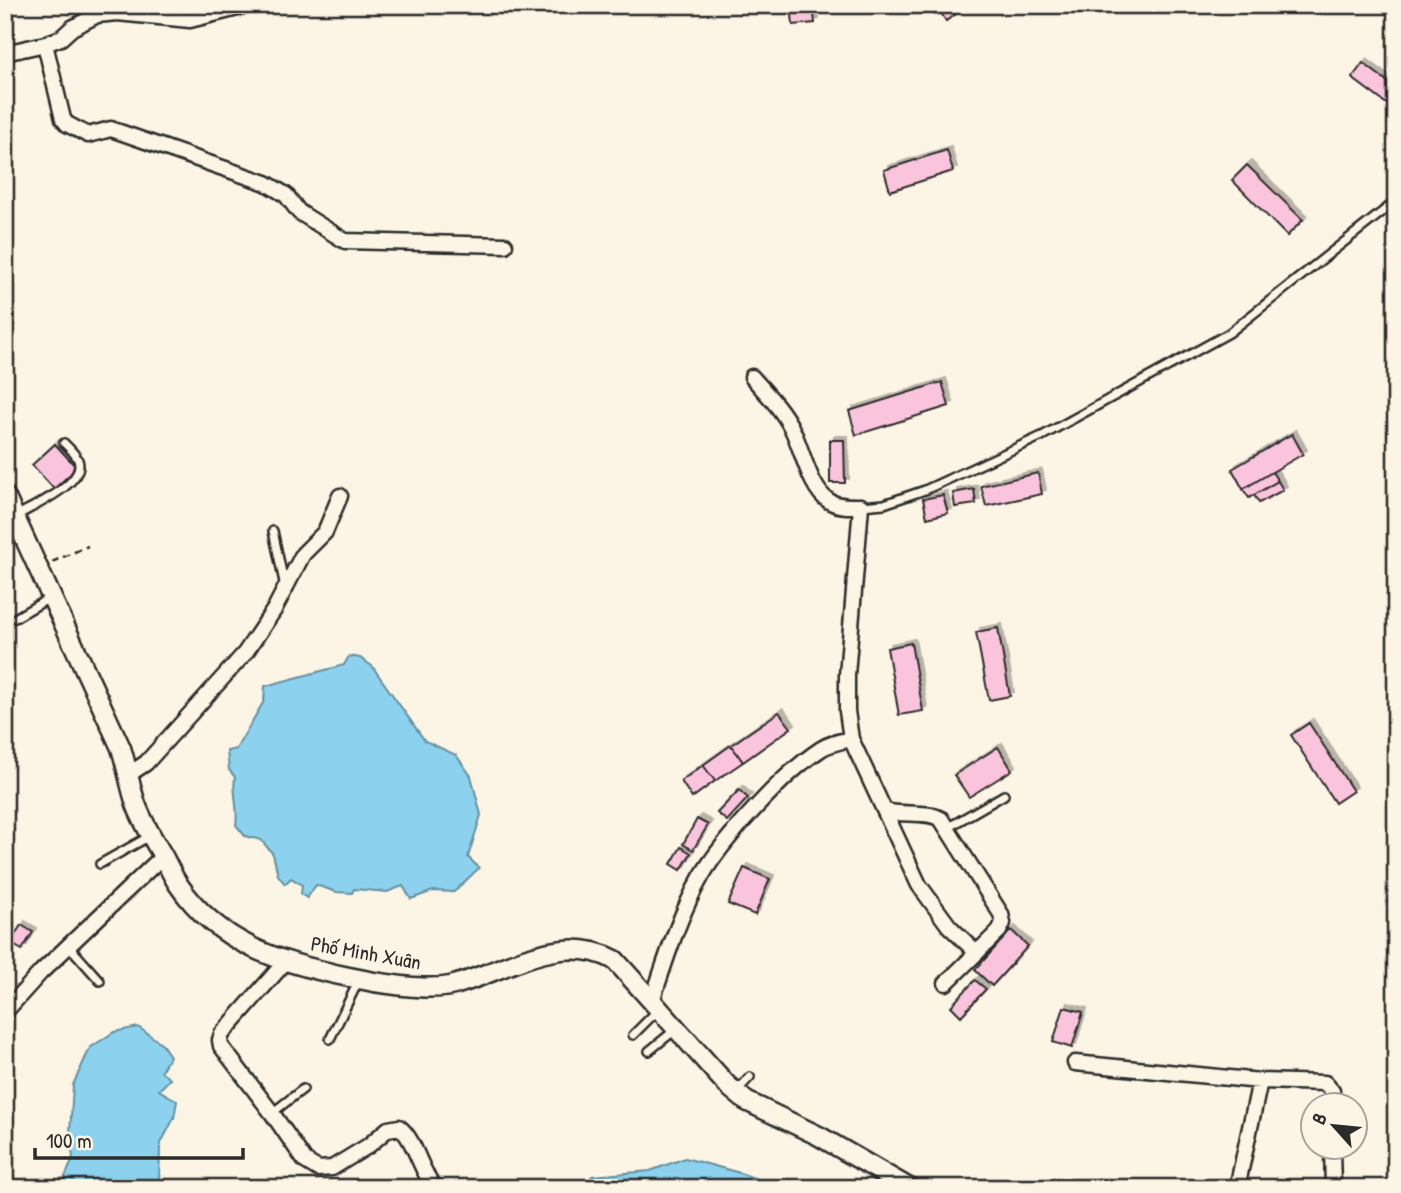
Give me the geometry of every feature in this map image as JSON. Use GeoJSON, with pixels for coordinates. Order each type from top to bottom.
{"type":"FeatureCollection","features":[{"type":"Feature","properties":{"kind":"street"},"geometry":{"type":"LineString","coordinates":[[5,52],[61,38],[72,28],[97,15],[117,13],[190,20],[250,5]]}},
{"type":"Feature","properties":{"kind":"street"},"geometry":{"type":"LineString","coordinates":[[45,44],[63,119],[88,135],[111,129],[266,183],[285,195],[299,212],[345,241],[505,246]]}},
{"type":"Feature","properties":{"kind":"street"},"geometry":{"type":"LineString","coordinates":[[752,377],[779,408],[792,429],[818,491],[838,505],[861,506],[848,675],[847,711],[851,739],[919,885],[949,926],[977,953]]}},
{"type":"Feature","properties":{"kind":"street","name":"Phố Minh Xuân"},"geometry":{"type":"LineString","coordinates":[[5,495],[121,748],[137,808],[150,836],[178,884],[218,929],[242,944],[321,972],[423,986],[453,985],[549,951],[585,949],[615,960],[735,1093],[819,1136],[909,1188]]}},
{"type":"Feature","properties":{"kind":"street"},"geometry":{"type":"LineString","coordinates":[[128,775],[146,763],[245,653],[274,610],[303,554],[325,532],[340,496]]}},
{"type":"Feature","properties":{"kind":"street"},"geometry":{"type":"LineString","coordinates":[[656,1005],[686,906],[702,875],[743,821],[786,778],[821,749],[851,739]]}},
{"type":"Feature","properties":{"kind":"street"},"geometry":{"type":"LineString","coordinates":[[885,811],[900,815],[932,814],[941,819],[1001,914],[1003,923],[999,931],[946,983]]}},
{"type":"Feature","properties":{"kind":"street"},"geometry":{"type":"LineString","coordinates":[[5,1012],[41,972],[163,856]]}},
{"type":"Feature","properties":{"kind":"street"},"geometry":{"type":"LineString","coordinates":[[286,961],[222,1034],[221,1046],[272,1112],[305,1161],[318,1169],[331,1168],[368,1146],[388,1129],[399,1127],[406,1132],[435,1188]]}},
{"type":"Feature","properties":{"kind":"street"},"geometry":{"type":"LineString","coordinates":[[1075,1063],[1260,1081],[1325,1083],[1332,1092]]}},
{"type":"Feature","properties":{"kind":"street"},"geometry":{"type":"LineString","coordinates":[[1237,1188],[1260,1081]]}},
{"type":"Feature","properties":{"kind":"street"},"geometry":{"type":"LineString","coordinates":[[1332,1162],[1333,1188]]}},
{"type":"Feature","properties":{"kind":"lane"},"geometry":{"type":"LineString","coordinates":[[861,506],[884,504],[925,490],[1042,436],[1229,333],[1396,201]]}},
{"type":"Feature","properties":{"kind":"lane"},"geometry":{"type":"LineString","coordinates":[[16,516],[65,487],[75,478],[79,468],[78,459],[64,443]]}},
{"type":"Feature","properties":{"kind":"lane"},"geometry":{"type":"LineString","coordinates":[[273,531],[285,588]]}},
{"type":"Feature","properties":{"kind":"lane"},"geometry":{"type":"LineString","coordinates":[[15,618],[52,597]]}},
{"type":"Feature","properties":{"kind":"lane"},"geometry":{"type":"LineString","coordinates":[[947,829],[1004,796]]}},
{"type":"Feature","properties":{"kind":"lane"},"geometry":{"type":"LineString","coordinates":[[100,864],[150,836]]}},
{"type":"Feature","properties":{"kind":"lane"},"geometry":{"type":"LineString","coordinates":[[68,946],[100,981]]}},
{"type":"Feature","properties":{"kind":"lane"},"geometry":{"type":"LineString","coordinates":[[330,1039],[359,979]]}},
{"type":"Feature","properties":{"kind":"lane"},"geometry":{"type":"LineString","coordinates":[[633,1035],[656,1005]]}},
{"type":"Feature","properties":{"kind":"lane"},"geometry":{"type":"LineString","coordinates":[[649,1051],[676,1029]]}},
{"type":"Feature","properties":{"kind":"lane"},"geometry":{"type":"LineString","coordinates":[[735,1093],[750,1077]]}},
{"type":"Feature","properties":{"kind":"lane"},"geometry":{"type":"LineString","coordinates":[[272,1112],[303,1089]]}},
{"type":"Feature","properties":{"kind":"path"},"geometry":{"type":"LineString","coordinates":[[40,568],[88,546]]}},
{"type":"Feature","properties":{"kind":"water"},"geometry":{"type":"Polygon","coordinates":[[[349,656],[360,658],[372,666],[425,741],[456,755],[471,776],[481,815],[468,857],[479,868],[454,892],[433,891],[411,899],[403,886],[387,892],[354,889],[352,893],[336,892],[316,885],[307,898],[301,894],[302,885],[291,878],[285,884],[278,875],[273,854],[261,840],[245,836],[236,825],[235,777],[229,770],[227,751],[236,749],[264,701],[265,686],[344,665],[349,656]]]}},
{"type":"Feature","properties":{"kind":"water"},"geometry":{"type":"Polygon","coordinates":[[[138,1027],[161,1043],[170,1056],[161,1071],[170,1079],[159,1090],[177,1101],[174,1118],[160,1145],[159,1188],[60,1188],[73,1159],[70,1132],[73,1085],[90,1048],[114,1032],[138,1027]]]}},
{"type":"Feature","properties":{"kind":"water"},"geometry":{"type":"Polygon","coordinates":[[[685,1158],[783,1188],[585,1188],[592,1176],[650,1171],[685,1158]]]}},
{"type":"Feature","properties":{"kind":"building"},"geometry":{"type":"Polygon","coordinates":[[[791,5],[813,5],[815,23],[793,25],[791,5]]]}},
{"type":"Feature","properties":{"kind":"building"},"geometry":{"type":"Polygon","coordinates":[[[936,5],[963,5],[964,8],[946,21],[936,5]]]}},
{"type":"Feature","properties":{"kind":"building"},"geometry":{"type":"Polygon","coordinates":[[[1363,63],[1396,88],[1396,111],[1352,78],[1363,63]]]}},
{"type":"Feature","properties":{"kind":"building"},"geometry":{"type":"Polygon","coordinates":[[[947,150],[953,171],[890,191],[884,170],[947,150]]]}},
{"type":"Feature","properties":{"kind":"building"},"geometry":{"type":"Polygon","coordinates":[[[1247,165],[1303,220],[1287,236],[1232,180],[1247,165]]]}},
{"type":"Feature","properties":{"kind":"building"},"geometry":{"type":"Polygon","coordinates":[[[942,382],[949,406],[856,435],[849,411],[942,382]]]}},
{"type":"Feature","properties":{"kind":"building"},"geometry":{"type":"Polygon","coordinates":[[[1292,434],[1303,454],[1243,489],[1232,469],[1292,434]]]}},
{"type":"Feature","properties":{"kind":"building"},"geometry":{"type":"Polygon","coordinates":[[[830,440],[844,440],[845,483],[830,483],[830,440]]]}},
{"type":"Feature","properties":{"kind":"building"},"geometry":{"type":"Polygon","coordinates":[[[55,444],[77,468],[54,489],[32,465],[55,444]]]}},
{"type":"Feature","properties":{"kind":"building"},"geometry":{"type":"Polygon","coordinates":[[[1272,472],[1278,481],[1249,498],[1243,489],[1272,472]]]}},
{"type":"Feature","properties":{"kind":"building"},"geometry":{"type":"Polygon","coordinates":[[[1038,473],[1042,494],[986,506],[981,486],[1038,473]]]}},
{"type":"Feature","properties":{"kind":"building"},"geometry":{"type":"Polygon","coordinates":[[[1278,481],[1283,490],[1259,503],[1254,495],[1278,481]]]}},
{"type":"Feature","properties":{"kind":"building"},"geometry":{"type":"Polygon","coordinates":[[[974,489],[976,504],[955,507],[953,493],[974,489]]]}},
{"type":"Feature","properties":{"kind":"building"},"geometry":{"type":"Polygon","coordinates":[[[943,495],[948,513],[927,518],[923,499],[943,495]]]}},
{"type":"Feature","properties":{"kind":"building"},"geometry":{"type":"Polygon","coordinates":[[[998,628],[1010,696],[989,700],[976,632],[998,628]]]}},
{"type":"Feature","properties":{"kind":"building"},"geometry":{"type":"Polygon","coordinates":[[[911,643],[923,711],[899,715],[887,648],[911,643]]]}},
{"type":"Feature","properties":{"kind":"building"},"geometry":{"type":"Polygon","coordinates":[[[779,712],[791,728],[743,762],[731,745],[779,712]]]}},
{"type":"Feature","properties":{"kind":"building"},"geometry":{"type":"Polygon","coordinates":[[[1309,723],[1353,791],[1335,803],[1291,735],[1309,723]]]}},
{"type":"Feature","properties":{"kind":"building"},"geometry":{"type":"Polygon","coordinates":[[[731,745],[743,762],[715,781],[703,765],[731,745]]]}},
{"type":"Feature","properties":{"kind":"building"},"geometry":{"type":"Polygon","coordinates":[[[998,747],[1012,770],[969,797],[954,775],[998,747]]]}},
{"type":"Feature","properties":{"kind":"building"},"geometry":{"type":"Polygon","coordinates":[[[703,765],[715,781],[692,798],[681,781],[703,765]]]}},
{"type":"Feature","properties":{"kind":"building"},"geometry":{"type":"Polygon","coordinates":[[[739,790],[748,798],[727,821],[717,813],[739,790]]]}},
{"type":"Feature","properties":{"kind":"building"},"geometry":{"type":"Polygon","coordinates":[[[697,819],[708,825],[693,850],[683,844],[697,819]]]}},
{"type":"Feature","properties":{"kind":"building"},"geometry":{"type":"Polygon","coordinates":[[[681,847],[691,853],[681,870],[671,864],[681,847]]]}},
{"type":"Feature","properties":{"kind":"building"},"geometry":{"type":"Polygon","coordinates":[[[744,868],[770,879],[755,915],[728,904],[744,868]]]}},
{"type":"Feature","properties":{"kind":"building"},"geometry":{"type":"Polygon","coordinates":[[[21,925],[33,932],[22,950],[10,943],[21,925]]]}},
{"type":"Feature","properties":{"kind":"building"},"geometry":{"type":"Polygon","coordinates":[[[1011,930],[1028,946],[992,986],[975,970],[1011,930]]]}},
{"type":"Feature","properties":{"kind":"building"},"geometry":{"type":"Polygon","coordinates":[[[975,980],[986,989],[961,1016],[951,1006],[975,980]]]}},
{"type":"Feature","properties":{"kind":"building"},"geometry":{"type":"Polygon","coordinates":[[[1064,1007],[1083,1012],[1072,1048],[1053,1042],[1064,1007]]]}}]}
